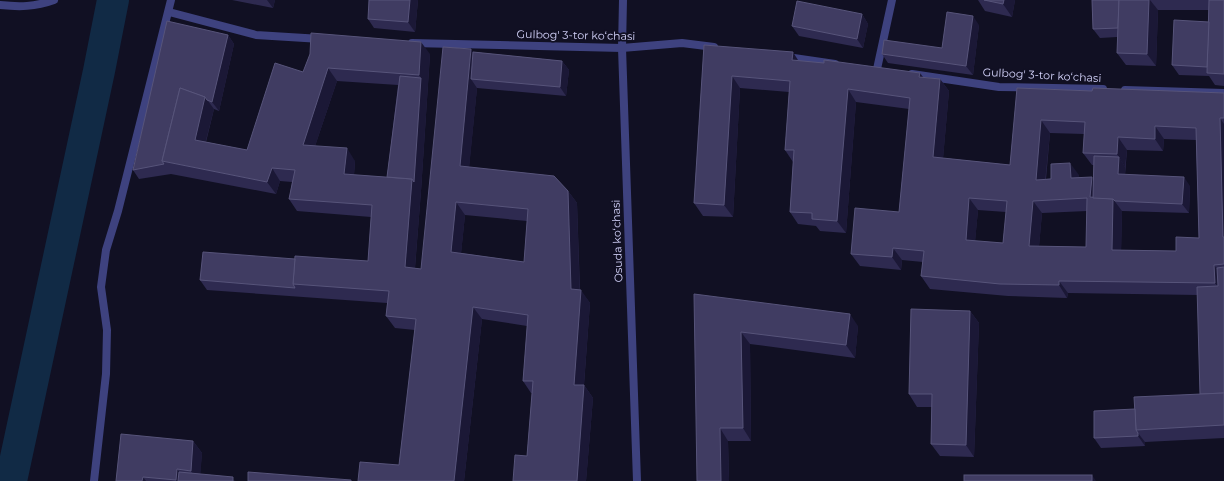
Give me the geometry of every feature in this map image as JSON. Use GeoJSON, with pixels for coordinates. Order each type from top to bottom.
{"type":"FeatureCollection","features":[{"type":"Feature","properties":{"kind":"street"},"geometry":{"type":"LineString","coordinates":[[0,5],[39,5],[54,0]]}},
{"type":"Feature","properties":{"kind":"street"},"geometry":{"type":"LineString","coordinates":[[94,481],[106,374],[107,330],[101,287],[106,250],[118,211],[171,0]]}},
{"type":"Feature","properties":{"kind":"street","name":"Osuda koʻchasi"},"geometry":{"type":"LineString","coordinates":[[623,0],[622,48],[637,481]]}},
{"type":"Feature","properties":{"kind":"street"},"geometry":{"type":"LineString","coordinates":[[877,69],[892,0]]}},
{"type":"Feature","properties":{"kind":"street"},"geometry":{"type":"LineString","coordinates":[[168,12],[256,35],[332,39]]}},
{"type":"Feature","properties":{"kind":"street","name":"Gulbog' 3-tor koʻchasi"},"geometry":{"type":"LineString","coordinates":[[402,42],[622,48],[682,43],[721,48]]}},
{"type":"Feature","properties":{"kind":"street"},"geometry":{"type":"LineString","coordinates":[[776,56],[846,65]]}},
{"type":"Feature","properties":{"kind":"street","name":"Gulbog' 3-tor koʻchasi"},"geometry":{"type":"LineString","coordinates":[[907,74],[999,87],[1224,92]]}},
{"type":"Feature","properties":{"kind":"building"},"geometry":{"type":"Polygon","coordinates":[[[369,0],[410,0],[408,22],[368,19],[369,0]]]}},
{"type":"Feature","properties":{"kind":"building"},"geometry":{"type":"Polygon","coordinates":[[[984,0],[1004,0],[1003,4],[984,0]]]}},
{"type":"Feature","properties":{"kind":"building"},"geometry":{"type":"Polygon","coordinates":[[[1092,0],[1119,0],[1118,28],[1093,29],[1092,0]]]}},
{"type":"Feature","properties":{"kind":"building"},"geometry":{"type":"Polygon","coordinates":[[[1119,0],[1149,0],[1147,54],[1117,53],[1119,0]]]}},
{"type":"Feature","properties":{"kind":"building"},"geometry":{"type":"Polygon","coordinates":[[[1209,0],[1224,0],[1224,74],[1207,73],[1209,0]]]}},
{"type":"Feature","properties":{"kind":"building"},"geometry":{"type":"Polygon","coordinates":[[[797,1],[862,14],[857,39],[792,26],[797,1]]]}},
{"type":"Feature","properties":{"kind":"building"},"geometry":{"type":"Polygon","coordinates":[[[947,12],[973,16],[966,66],[882,54],[884,40],[942,48],[947,12]]]}},
{"type":"Feature","properties":{"kind":"building"},"geometry":{"type":"Polygon","coordinates":[[[1174,20],[1209,22],[1207,67],[1172,65],[1174,20]]]}},
{"type":"Feature","properties":{"kind":"building"},"geometry":{"type":"Polygon","coordinates":[[[167,21],[228,35],[212,102],[207,100],[205,97],[180,88],[162,161],[164,164],[133,170],[167,21]]]}},
{"type":"Feature","properties":{"kind":"building"},"geometry":{"type":"Polygon","coordinates":[[[311,33],[421,42],[419,75],[328,68],[303,145],[347,148],[344,174],[412,179],[405,267],[421,269],[443,47],[471,49],[460,166],[554,176],[568,191],[571,289],[581,290],[574,385],[584,385],[577,481],[513,481],[515,455],[527,456],[533,381],[523,381],[528,315],[473,307],[454,481],[358,481],[360,462],[399,465],[416,319],[386,316],[389,291],[293,284],[295,256],[368,261],[372,205],[289,199],[295,170],[272,168],[267,182],[162,161],[180,88],[205,97],[195,140],[247,150],[275,63],[303,72],[310,54],[311,33]],[[456,202],[451,252],[524,262],[528,209],[456,202]]]}},
{"type":"Feature","properties":{"kind":"building"},"geometry":{"type":"Polygon","coordinates":[[[704,45],[793,52],[792,60],[824,63],[824,60],[920,73],[919,77],[940,79],[933,157],[1010,165],[1017,88],[1092,91],[1093,88],[1224,93],[1224,118],[1220,118],[1224,264],[1214,265],[1215,283],[1059,281],[1059,285],[1000,284],[921,276],[924,251],[893,248],[892,257],[851,254],[855,208],[899,212],[910,98],[848,89],[837,221],[812,219],[812,213],[790,212],[794,150],[785,150],[790,81],[732,76],[724,205],[694,203],[704,45]],[[1041,120],[1036,180],[1051,179],[1051,164],[1070,163],[1071,178],[1092,177],[1090,197],[1113,199],[1112,250],[1176,251],[1176,237],[1199,238],[1196,128],[1155,126],[1155,139],[1118,137],[1117,154],[1083,153],[1085,122],[1041,120]],[[969,198],[966,240],[1003,243],[1007,201],[969,198]],[[1087,198],[1033,201],[1029,246],[1086,247],[1087,198]]]}},
{"type":"Feature","properties":{"kind":"building"},"geometry":{"type":"Polygon","coordinates":[[[473,52],[562,61],[560,87],[471,79],[473,52]]]}},
{"type":"Feature","properties":{"kind":"building"},"geometry":{"type":"Polygon","coordinates":[[[400,76],[421,78],[414,182],[412,179],[387,177],[400,76]]]}},
{"type":"Feature","properties":{"kind":"building"},"geometry":{"type":"Polygon","coordinates":[[[1094,156],[1119,157],[1118,174],[1184,177],[1182,204],[1115,201],[1113,199],[1093,198],[1094,156]]]}},
{"type":"Feature","properties":{"kind":"building"},"geometry":{"type":"Polygon","coordinates":[[[203,252],[295,259],[293,284],[295,288],[200,280],[203,252]]]}},
{"type":"Feature","properties":{"kind":"building"},"geometry":{"type":"Polygon","coordinates":[[[1224,267],[1224,393],[1200,394],[1197,287],[1218,286],[1217,268],[1224,267]]]}},
{"type":"Feature","properties":{"kind":"building"},"geometry":{"type":"Polygon","coordinates":[[[694,294],[850,314],[846,345],[741,332],[743,428],[720,428],[721,481],[697,481],[694,294]]]}},
{"type":"Feature","properties":{"kind":"building"},"geometry":{"type":"Polygon","coordinates":[[[911,309],[970,311],[966,445],[931,444],[932,394],[909,394],[911,309]]]}},
{"type":"Feature","properties":{"kind":"building"},"geometry":{"type":"Polygon","coordinates":[[[1224,393],[1224,425],[1136,430],[1134,397],[1224,393]]]}},
{"type":"Feature","properties":{"kind":"building"},"geometry":{"type":"Polygon","coordinates":[[[1135,409],[1136,430],[1138,436],[1094,438],[1094,411],[1135,409]]]}},
{"type":"Feature","properties":{"kind":"building"},"geometry":{"type":"Polygon","coordinates":[[[121,434],[193,441],[191,471],[177,469],[176,480],[143,477],[142,481],[116,481],[121,434]]]}},
{"type":"Feature","properties":{"kind":"building"},"geometry":{"type":"Polygon","coordinates":[[[179,472],[233,477],[233,481],[178,481],[179,472]]]}},
{"type":"Feature","properties":{"kind":"building"},"geometry":{"type":"Polygon","coordinates":[[[248,472],[351,480],[351,481],[248,481],[248,472]]]}},
{"type":"Feature","properties":{"kind":"building"},"geometry":{"type":"Polygon","coordinates":[[[964,475],[1092,475],[1092,481],[964,481],[964,475]]]}},
{"type":"Feature","properties":{"kind":"waterway"},"geometry":{"type":"LineString","coordinates":[[11,481],[113,0]]}}]}
